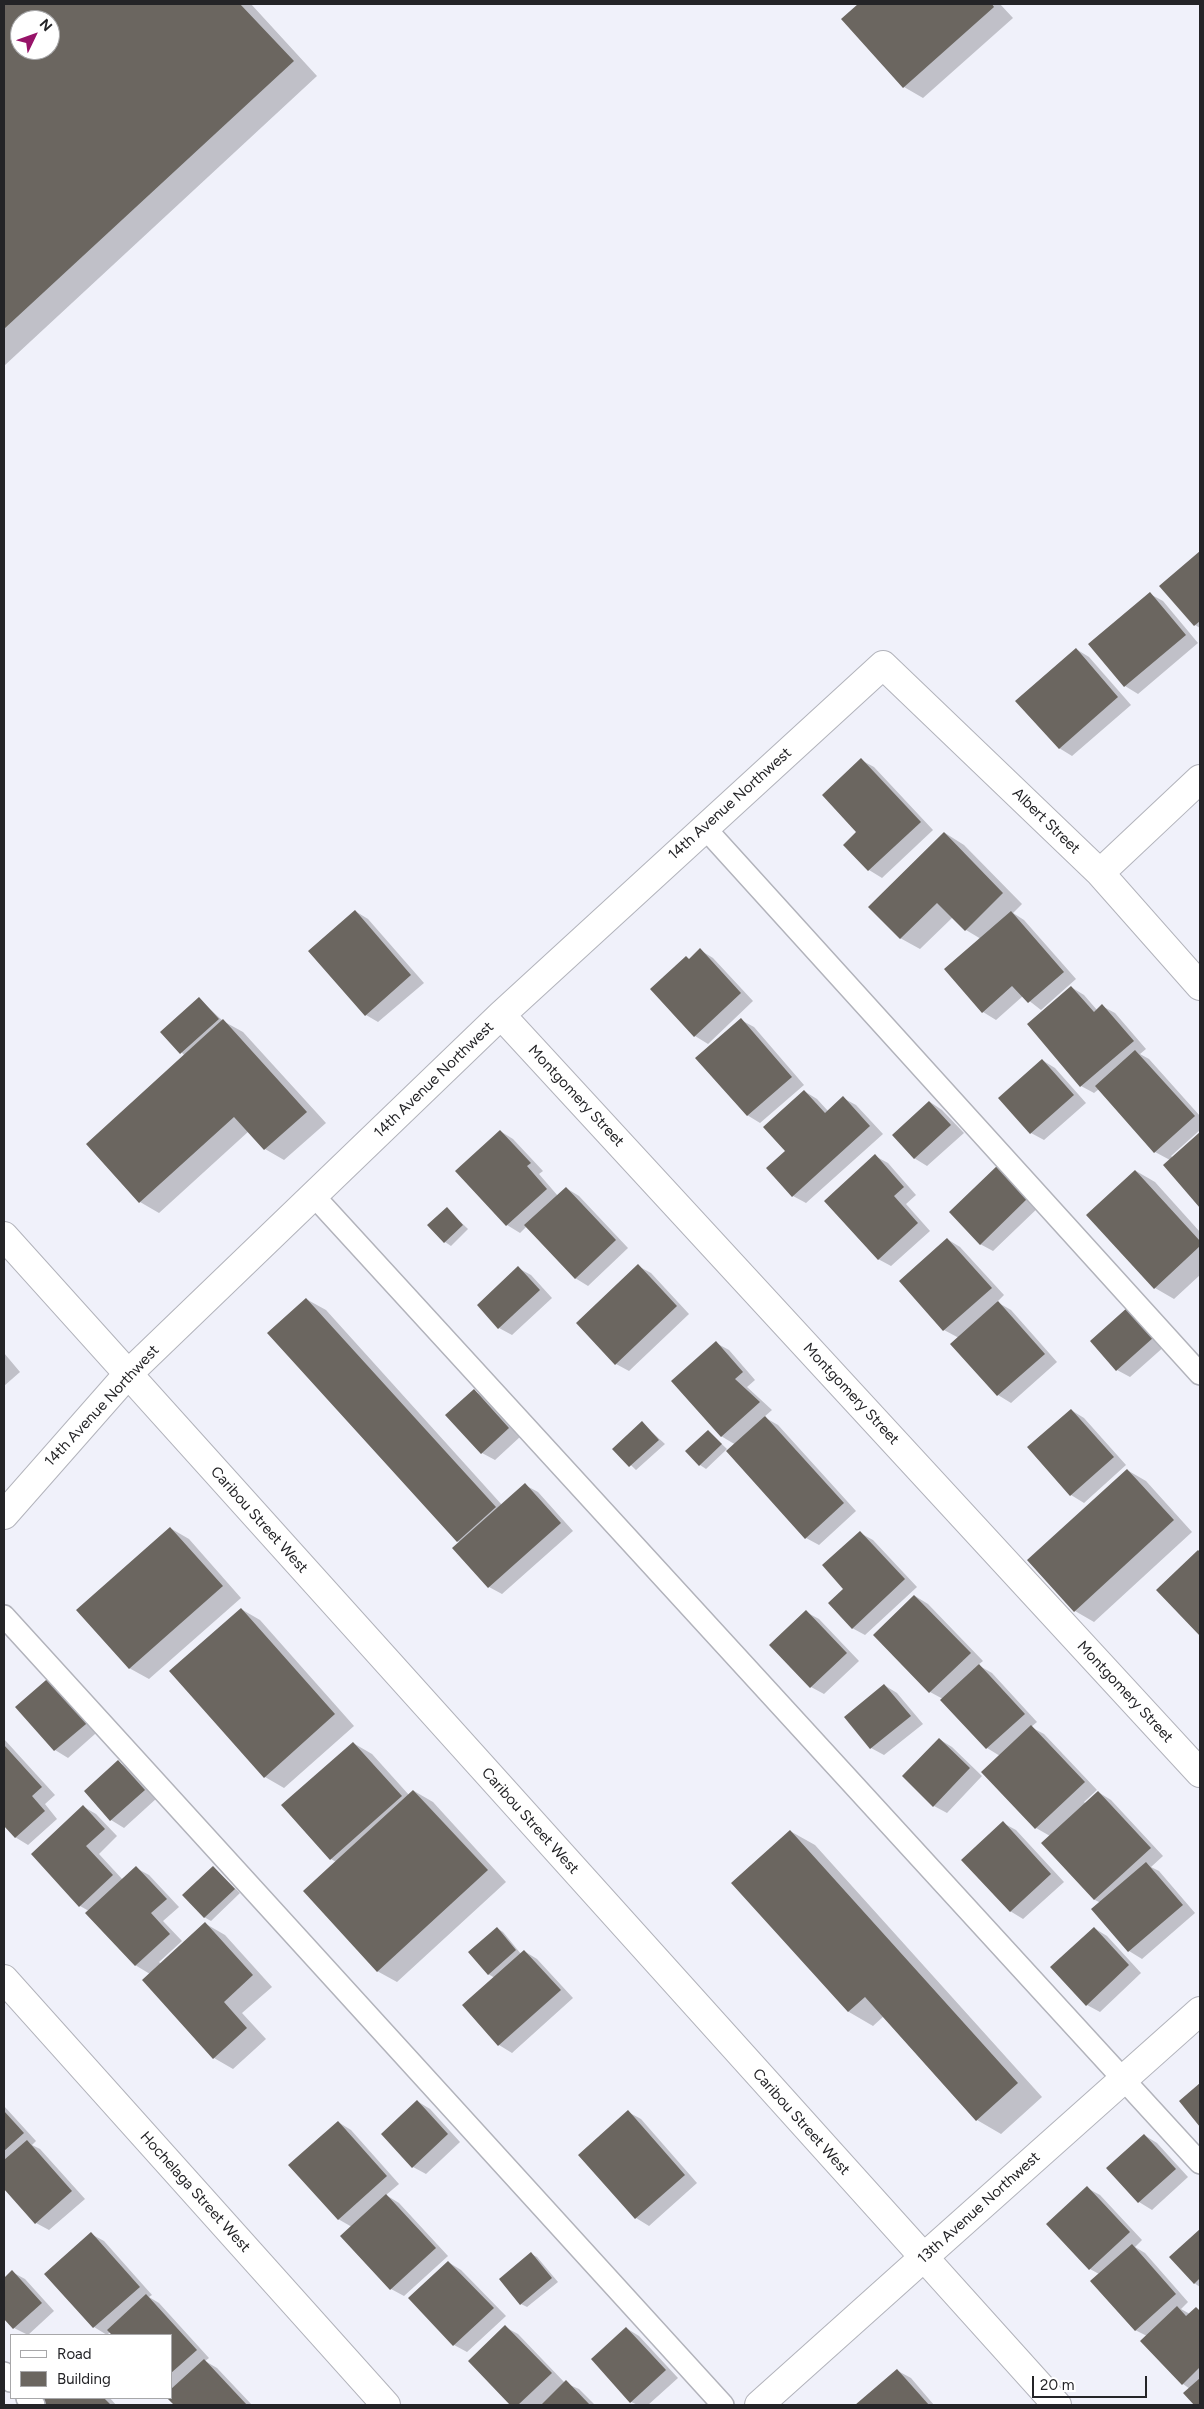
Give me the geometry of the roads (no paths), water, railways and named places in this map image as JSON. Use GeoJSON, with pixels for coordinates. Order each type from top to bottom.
{"type":"FeatureCollection","features":[{"type":"Feature","properties":{"kind":"street","name":"14th Avenue Northwest"},"geometry":{"type":"LineString","coordinates":[[4,1515],[128,1374],[501,1015],[883,664]]}},
{"type":"Feature","properties":{"kind":"street","name":"Albert Street"},"geometry":{"type":"LineString","coordinates":[[883,664],[1100,873],[1200,986]]}},
{"type":"Feature","properties":{"kind":"street"},"geometry":{"type":"LineString","coordinates":[[1100,873],[1200,779]]}},
{"type":"Feature","properties":{"kind":"street","name":"Montgomery Street"},"geometry":{"type":"LineString","coordinates":[[501,1015],[1200,1773]]}},
{"type":"Feature","properties":{"kind":"street","name":"Caribou Street West"},"geometry":{"type":"LineString","coordinates":[[4,1236],[1057,2405]]}},
{"type":"Feature","properties":{"kind":"street","name":"Hochelaga Street West"},"geometry":{"type":"LineString","coordinates":[[4,1979],[386,2405]]}},
{"type":"Feature","properties":{"kind":"street","name":"13th Avenue Northwest"},"geometry":{"type":"LineString","coordinates":[[759,2405],[1200,2011]]}},
{"type":"Feature","properties":{"kind":"lane"},"geometry":{"type":"LineString","coordinates":[[704,827],[1200,1374]]}},
{"type":"Feature","properties":{"kind":"lane"},"geometry":{"type":"LineString","coordinates":[[314,1196],[1200,2163]]}},
{"type":"Feature","properties":{"kind":"lane"},"geometry":{"type":"LineString","coordinates":[[4,1616],[724,2405]]}}]}
